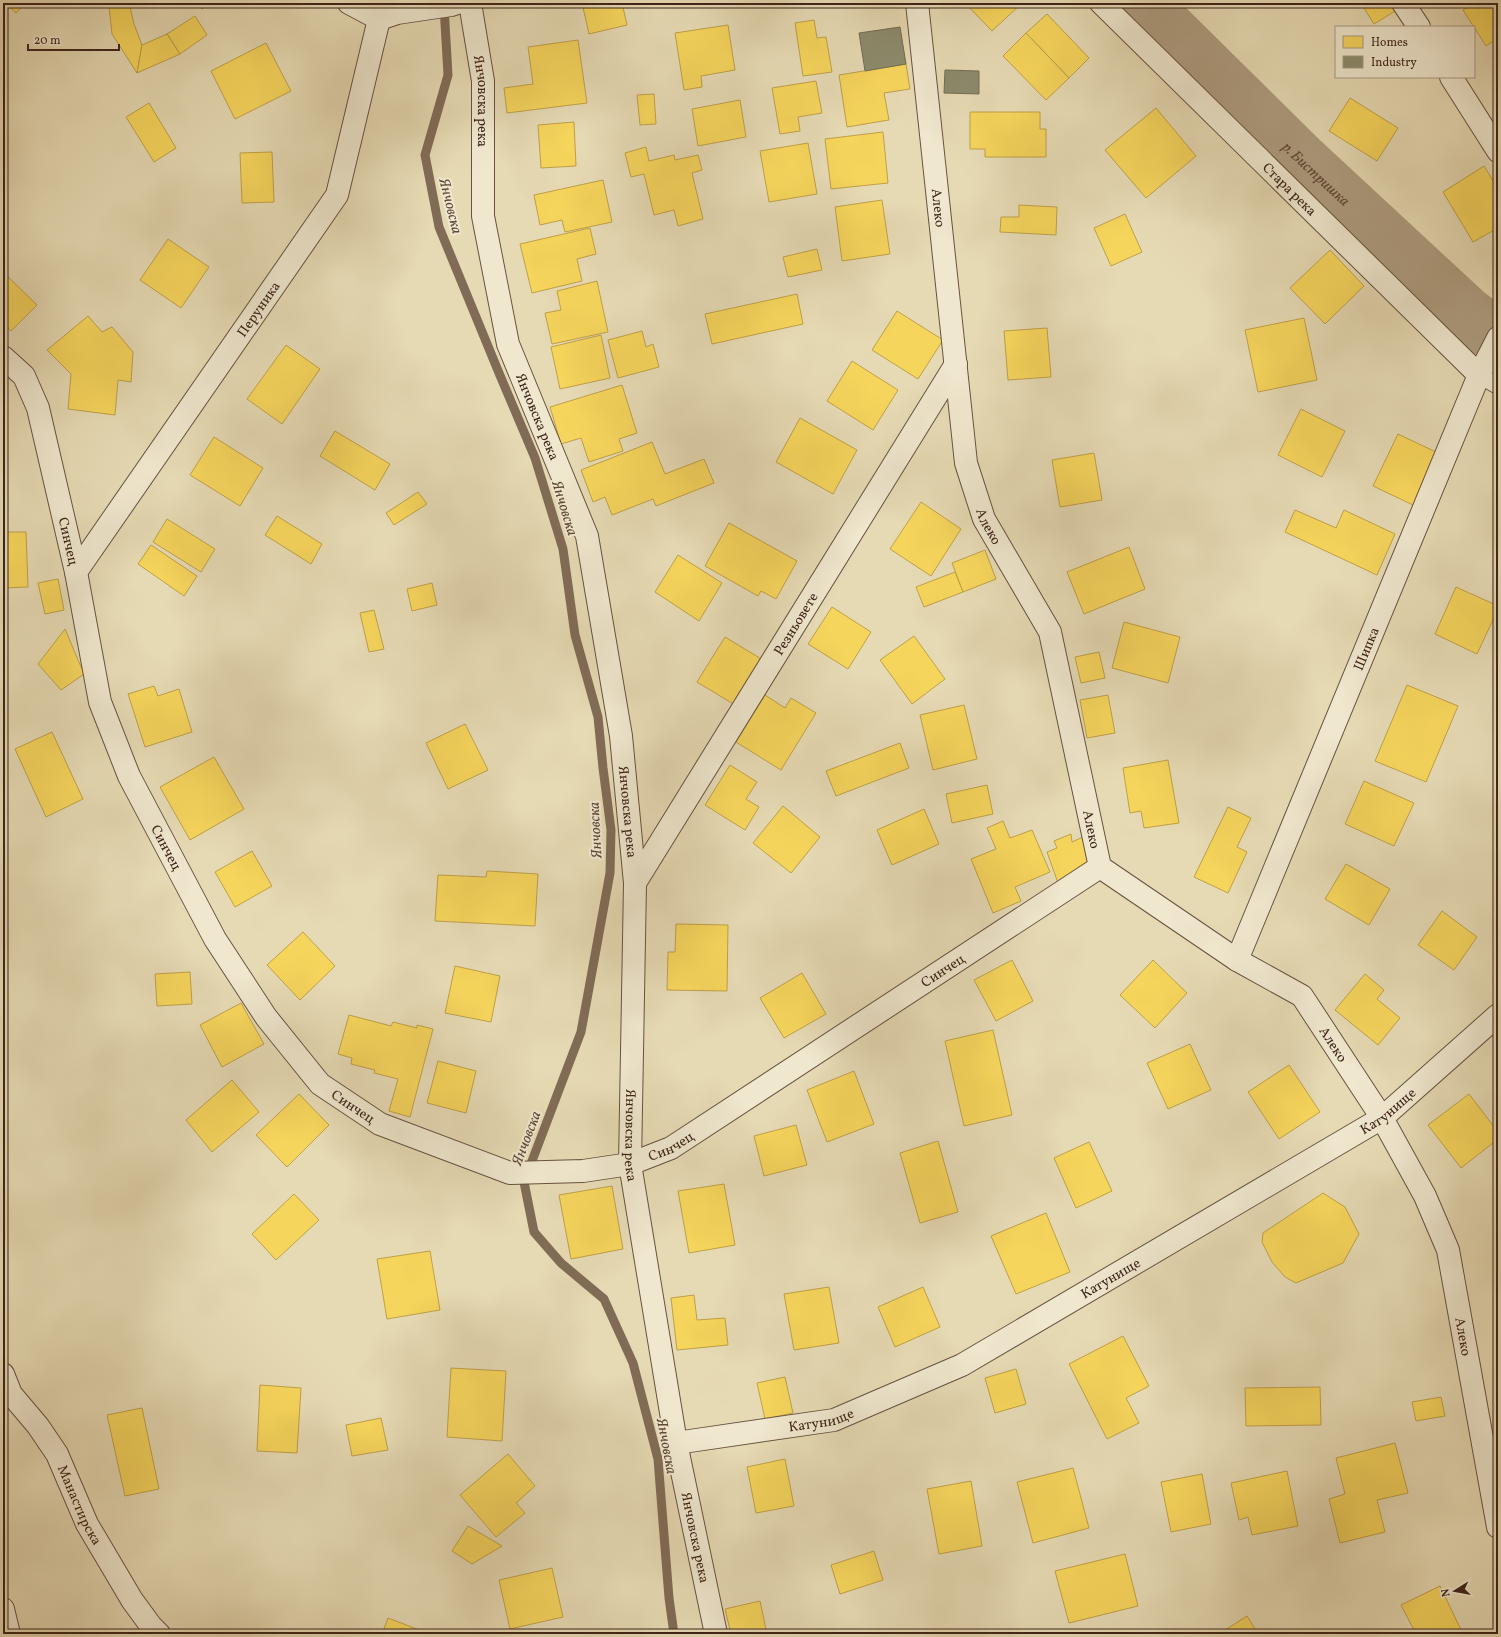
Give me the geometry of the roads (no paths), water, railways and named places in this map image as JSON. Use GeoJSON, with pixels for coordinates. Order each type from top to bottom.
{"type":"FeatureCollection","features":[{"type":"Feature","properties":{"kind":"street"},"geometry":{"type":"LineString","coordinates":[[349,3],[385,12],[459,4]]}},
{"type":"Feature","properties":{"kind":"street","name":"Алеко"},"geometry":{"type":"LineString","coordinates":[[917,3],[966,463],[984,519],[1050,632],[1100,867],[1237,960],[1302,996],[1382,1118],[1425,1196],[1448,1250],[1498,1527]]}},
{"type":"Feature","properties":{"kind":"street","name":"Стара река"},"geometry":{"type":"LineString","coordinates":[[1101,3],[1483,368]]}},
{"type":"Feature","properties":{"kind":"street"},"geometry":{"type":"LineString","coordinates":[[1403,3],[1418,26]]}},
{"type":"Feature","properties":{"kind":"street","name":"Янчовска река"},"geometry":{"type":"LineString","coordinates":[[459,4],[483,81],[483,216],[508,344],[587,536],[621,736],[635,883],[630,1164],[676,1443],[716,1634]]}},
{"type":"Feature","properties":{"kind":"street","name":"Перуника"},"geometry":{"type":"LineString","coordinates":[[76,572],[337,195],[385,12]]}},
{"type":"Feature","properties":{"kind":"street"},"geometry":{"type":"LineString","coordinates":[[1452,78],[1498,151]]}},
{"type":"Feature","properties":{"kind":"street","name":"Шипка"},"geometry":{"type":"LineString","coordinates":[[1237,960],[1483,368],[1498,338]]}},
{"type":"Feature","properties":{"kind":"street","name":"Синчец"},"geometry":{"type":"LineString","coordinates":[[3,357],[24,376],[38,408],[76,572],[100,702],[129,776],[216,939],[266,1017],[320,1084],[380,1124],[510,1173],[583,1171],[630,1164],[671,1148],[1100,867]]}},
{"type":"Feature","properties":{"kind":"street","name":"Резньовете"},"geometry":{"type":"LineString","coordinates":[[635,883],[956,364]]}},
{"type":"Feature","properties":{"kind":"street","name":"Катунище"},"geometry":{"type":"LineString","coordinates":[[676,1443],[834,1420],[962,1365],[1382,1118],[1498,1015]]}},
{"type":"Feature","properties":{"kind":"street","name":"Манастирска"},"geometry":{"type":"LineString","coordinates":[[6,1391],[38,1426],[57,1454],[87,1524],[132,1600],[151,1626],[159,1634]]}},
{"type":"Feature","properties":{"kind":"street"},"geometry":{"type":"LineString","coordinates":[[3,1609],[10,1634]]}},
{"type":"Feature","properties":{"kind":"lane"},"geometry":{"type":"LineString","coordinates":[[1483,368],[1498,386]]}},
{"type":"Feature","properties":{"kind":"waterway","name":"р. Бистришка"},"geometry":{"type":"LineString","coordinates":[[1142,3],[1302,161],[1466,313],[1498,337]]}},
{"type":"Feature","properties":{"kind":"waterway","name":"Янчовска"},"geometry":{"type":"LineString","coordinates":[[444,6],[448,75],[425,155],[439,227],[535,458],[563,549],[575,635],[598,717],[611,830],[610,873],[581,1032],[524,1182],[534,1232],[561,1263],[604,1299],[633,1363],[658,1459],[669,1598],[674,1634]]}}]}
